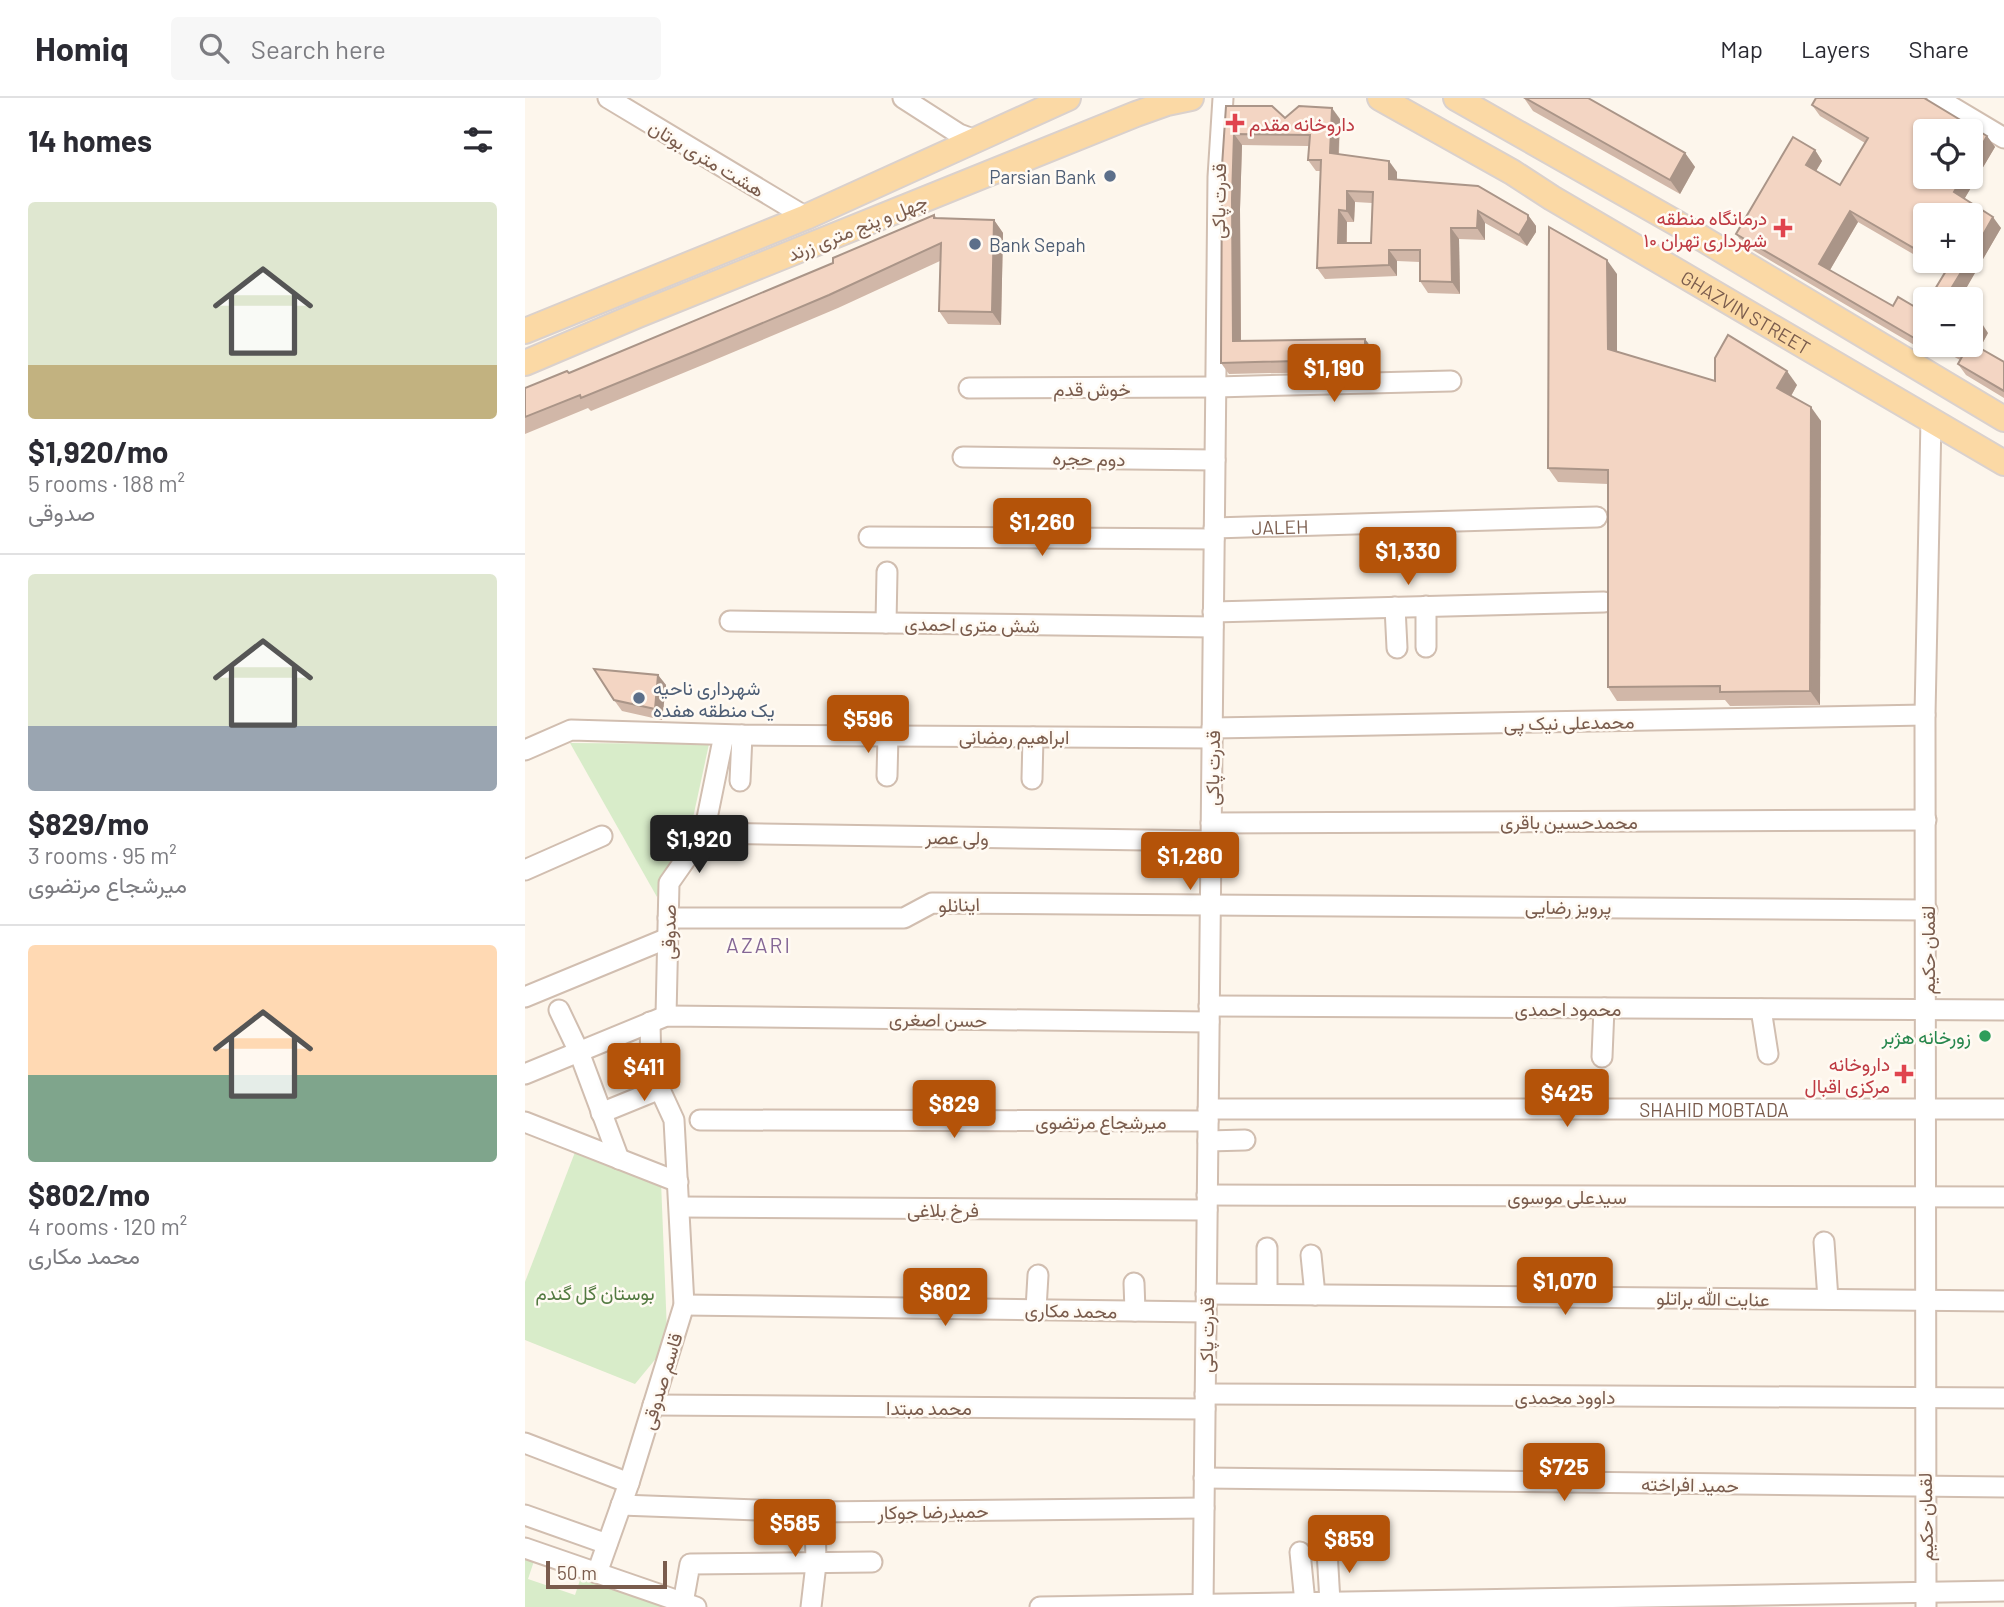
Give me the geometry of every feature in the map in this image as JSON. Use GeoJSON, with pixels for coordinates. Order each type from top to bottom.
{"type":"FeatureCollection","features":[{"type":"Feature","properties":{"kind":"main road","name":"چهل و پنج متری زرند"},"geometry":{"type":"LineString","coordinates":[[525,331],[806,217],[1068,98]]}},
{"type":"Feature","properties":{"kind":"main road","name":"GHAZVIN STREET"},"geometry":{"type":"LineString","coordinates":[[1380,98],[2004,463]]}},
{"type":"Feature","properties":{"kind":"main road","name":"GHAZVIN STREET"},"geometry":{"type":"LineString","coordinates":[[1456,98],[1678,224],[2004,419]]}},
{"type":"Feature","properties":{"kind":"main road","name":"چهل و پنج متری زرند"},"geometry":{"type":"LineString","coordinates":[[525,363],[638,315],[1178,100]]}},
{"type":"Feature","properties":{"kind":"main road"},"geometry":{"type":"LineString","coordinates":[[1490,160],[1509,128]]}},
{"type":"Feature","properties":{"kind":"street","name":"هشت متری بوتان"},"geometry":{"type":"LineString","coordinates":[[608,98],[806,217]]}},
{"type":"Feature","properties":{"kind":"street"},"geometry":{"type":"LineString","coordinates":[[903,98],[959,134],[975,140]]}},
{"type":"Feature","properties":{"kind":"street","name":"قدرت پاکی"},"geometry":{"type":"LineString","coordinates":[[1203,1606],[1218,177],[1223,98]]}},
{"type":"Feature","properties":{"kind":"street"},"geometry":{"type":"LineString","coordinates":[[1937,98],[2004,138]]}},
{"type":"Feature","properties":{"kind":"street","name":"خوش قدم"},"geometry":{"type":"LineString","coordinates":[[969,388],[1216,387],[1451,381]]}},
{"type":"Feature","properties":{"kind":"street","name":"لقمان حکیم"},"geometry":{"type":"LineString","coordinates":[[1926,1600],[1925,715],[1931,419]]}},
{"type":"Feature","properties":{"kind":"street","name":"دوم حجره"},"geometry":{"type":"LineString","coordinates":[[963,457],[1215,460]]}},
{"type":"Feature","properties":{"kind":"street","name":"JALEH"},"geometry":{"type":"LineString","coordinates":[[869,537],[1214,533],[1597,517]]}},
{"type":"Feature","properties":{"kind":"street"},"geometry":{"type":"LineString","coordinates":[[886,623],[887,572]]}},
{"type":"Feature","properties":{"kind":"street","name":"شش متری احمدی"},"geometry":{"type":"LineString","coordinates":[[730,621],[886,623],[1213,620],[1395,607],[1604,602]]}},
{"type":"Feature","properties":{"kind":"street"},"geometry":{"type":"LineString","coordinates":[[1426,606],[1426,647]]}},
{"type":"Feature","properties":{"kind":"street"},"geometry":{"type":"LineString","coordinates":[[1395,607],[1397,648]]}},
{"type":"Feature","properties":{"kind":"street","name":"محمدعلی نیک پی"},"geometry":{"type":"LineString","coordinates":[[1212,733],[1925,715]]}},
{"type":"Feature","properties":{"kind":"street","name":"ابراهیم رمضانی"},"geometry":{"type":"LineString","coordinates":[[525,750],[571,730],[733,735],[1033,737],[1212,733]]}},
{"type":"Feature","properties":{"kind":"street"},"geometry":{"type":"LineString","coordinates":[[733,735],[740,781]]}},
{"type":"Feature","properties":{"kind":"street","name":"صدوقی"},"geometry":{"type":"LineString","coordinates":[[678,1182],[674,1120],[651,1070],[668,928],[669,883],[703,834],[733,735]]}},
{"type":"Feature","properties":{"kind":"street"},"geometry":{"type":"LineString","coordinates":[[887,776],[888,736]]}},
{"type":"Feature","properties":{"kind":"street"},"geometry":{"type":"LineString","coordinates":[[1032,779],[1033,737]]}},
{"type":"Feature","properties":{"kind":"street","name":"محمدحسین باقری"},"geometry":{"type":"LineString","coordinates":[[1211,832],[1926,820]]}},
{"type":"Feature","properties":{"kind":"street","name":"ولی عصر"},"geometry":{"type":"LineString","coordinates":[[703,834],[1211,832]]}},
{"type":"Feature","properties":{"kind":"street"},"geometry":{"type":"LineString","coordinates":[[525,870],[602,836]]}},
{"type":"Feature","properties":{"kind":"street","name":"اینانلو"},"geometry":{"type":"LineString","coordinates":[[668,928],[904,918],[932,903],[1210,903]]}},
{"type":"Feature","properties":{"kind":"street","name":"پرویز رضایی"},"geometry":{"type":"LineString","coordinates":[[1210,903],[1927,909]]}},
{"type":"Feature","properties":{"kind":"street"},"geometry":{"type":"LineString","coordinates":[[525,997],[668,928]]}},
{"type":"Feature","properties":{"kind":"street"},"geometry":{"type":"LineString","coordinates":[[1602,1057],[1604,1008]]}},
{"type":"Feature","properties":{"kind":"street","name":"محمود احمدی"},"geometry":{"type":"LineString","coordinates":[[1209,1014],[1604,1008],[2004,1010]]}},
{"type":"Feature","properties":{"kind":"street"},"geometry":{"type":"LineString","coordinates":[[1761,1009],[1768,1054]]}},
{"type":"Feature","properties":{"kind":"street"},"geometry":{"type":"LineString","coordinates":[[559,1010],[579,1052],[619,1159]]}},
{"type":"Feature","properties":{"kind":"street","name":"حسن اصغری"},"geometry":{"type":"LineString","coordinates":[[658,1019],[1209,1014]]}},
{"type":"Feature","properties":{"kind":"street"},"geometry":{"type":"LineString","coordinates":[[525,1074],[658,1019]]}},
{"type":"Feature","properties":{"kind":"street"},"geometry":{"type":"LineString","coordinates":[[601,1113],[660,1089]]}},
{"type":"Feature","properties":{"kind":"street","name":"SHAHID MOBTADA"},"geometry":{"type":"LineString","coordinates":[[1208,1115],[2004,1109]]}},
{"type":"Feature","properties":{"kind":"street","name":"میرشجاع مرتضوی"},"geometry":{"type":"LineString","coordinates":[[700,1120],[1208,1115]]}},
{"type":"Feature","properties":{"kind":"street"},"geometry":{"type":"LineString","coordinates":[[525,1122],[678,1182]]}},
{"type":"Feature","properties":{"kind":"street"},"geometry":{"type":"LineString","coordinates":[[1208,1141],[1245,1140]]}},
{"type":"Feature","properties":{"kind":"street","name":"قاسم صدوقی"},"geometry":{"type":"LineString","coordinates":[[597,1573],[629,1483],[684,1305],[678,1182]]}},
{"type":"Feature","properties":{"kind":"street","name":"سیدعلی موسوی"},"geometry":{"type":"LineString","coordinates":[[1207,1203],[2004,1197]]}},
{"type":"Feature","properties":{"kind":"street","name":"فرخ بلاغی"},"geometry":{"type":"LineString","coordinates":[[680,1207],[1207,1203]]}},
{"type":"Feature","properties":{"kind":"street"},"geometry":{"type":"LineString","coordinates":[[1824,1241],[1828,1299]]}},
{"type":"Feature","properties":{"kind":"street"},"geometry":{"type":"LineString","coordinates":[[1267,1248],[1267,1294]]}},
{"type":"Feature","properties":{"kind":"street"},"geometry":{"type":"LineString","coordinates":[[1311,1255],[1315,1295]]}},
{"type":"Feature","properties":{"kind":"street"},"geometry":{"type":"LineString","coordinates":[[1036,1310],[1038,1275]]}},
{"type":"Feature","properties":{"kind":"street"},"geometry":{"type":"LineString","coordinates":[[1134,1283],[1135,1311]]}},
{"type":"Feature","properties":{"kind":"street","name":"عنایت الله براتلو"},"geometry":{"type":"LineString","coordinates":[[1206,1303],[1267,1294],[2004,1301]]}},
{"type":"Feature","properties":{"kind":"street","name":"محمد مکاری"},"geometry":{"type":"LineString","coordinates":[[684,1305],[1135,1311],[1206,1303]]}},
{"type":"Feature","properties":{"kind":"street","name":"داوود محمدی"},"geometry":{"type":"LineString","coordinates":[[1205,1402],[2004,1398]]}},
{"type":"Feature","properties":{"kind":"street","name":"محمد مبتدا"},"geometry":{"type":"LineString","coordinates":[[653,1405],[1205,1402]]}},
{"type":"Feature","properties":{"kind":"street"},"geometry":{"type":"LineString","coordinates":[[525,1443],[629,1483]]}},
{"type":"Feature","properties":{"kind":"street","name":"حمید افراخته"},"geometry":{"type":"LineString","coordinates":[[1204,1478],[2004,1487]]}},
{"type":"Feature","properties":{"kind":"street","name":"حمیدرضا جوکار"},"geometry":{"type":"LineString","coordinates":[[621,1505],[815,1513],[1204,1508]]}},
{"type":"Feature","properties":{"kind":"street"},"geometry":{"type":"LineString","coordinates":[[811,1607],[816,1564],[815,1513]]}},
{"type":"Feature","properties":{"kind":"street"},"geometry":{"type":"LineString","coordinates":[[525,1515],[607,1544]]}},
{"type":"Feature","properties":{"kind":"street"},"geometry":{"type":"LineString","coordinates":[[525,1548],[689,1605],[690,1564],[872,1562]]}},
{"type":"Feature","properties":{"kind":"street"},"geometry":{"type":"LineString","coordinates":[[1327,1551],[1330,1602]]}},
{"type":"Feature","properties":{"kind":"street"},"geometry":{"type":"LineString","coordinates":[[1300,1552],[1305,1603]]}},
{"type":"Feature","properties":{"kind":"street"},"geometry":{"type":"LineString","coordinates":[[1040,1607],[1330,1602],[1926,1600],[2004,1591]]}},
{"type":"Feature","properties":{"kind":"green space"},"geometry":{"type":"Polygon","coordinates":[[[570,743],[709,744],[691,827],[657,897],[570,743]]]}},
{"type":"Feature","properties":{"kind":"green space","name":"بوستان گل گندم"},"geometry":{"type":"Polygon","coordinates":[[[577,1147],[661,1181],[667,1332],[658,1356],[635,1384],[525,1340],[525,1282],[577,1147]]]}},
{"type":"Feature","properties":{"kind":"green space"},"geometry":{"type":"Polygon","coordinates":[[[525,1551],[536,1555],[528,1579],[575,1595],[583,1571],[687,1607],[525,1607],[525,1551]]]}},
{"type":"Feature","properties":{"kind":"building"},"geometry":{"type":"Polygon","coordinates":[[[1525,98],[1588,98],[1685,153],[1670,180],[1525,98]]]}},
{"type":"Feature","properties":{"kind":"building"},"geometry":{"type":"Polygon","coordinates":[[[1816,98],[1924,98],[1959,119],[1913,119],[1913,189],[1956,189],[1954,192],[1971,203],[1913,203],[1913,248],[1850,211],[1819,264],[1893,306],[1898,297],[1913,306],[1913,337],[1736,234],[1793,137],[1815,150],[1806,165],[1840,185],[1868,138],[1812,105],[1816,98]]]}},
{"type":"Feature","properties":{"kind":"building"},"geometry":{"type":"Polygon","coordinates":[[[1226,106],[1272,106],[1285,118],[1299,106],[1332,108],[1330,153],[1389,161],[1389,179],[1478,186],[1528,215],[1528,220],[1519,235],[1478,211],[1477,228],[1451,228],[1452,282],[1420,281],[1420,250],[1389,250],[1389,265],[1317,268],[1321,160],[1308,160],[1310,135],[1234,134],[1233,341],[1365,339],[1365,359],[1221,363],[1222,166],[1226,106]],[[1347,191],[1347,211],[1339,210],[1338,243],[1371,243],[1373,192],[1347,191]]]}},
{"type":"Feature","properties":{"kind":"building"},"geometry":{"type":"Polygon","coordinates":[[[1983,211],[1993,217],[1983,235],[1983,211]]]}},
{"type":"Feature","properties":{"kind":"building"},"geometry":{"type":"Polygon","coordinates":[[[934,215],[934,218],[994,220],[992,312],[939,311],[941,243],[829,295],[696,351],[581,398],[580,395],[525,417],[525,388],[567,371],[569,373],[833,263],[833,258],[934,215]]]}},
{"type":"Feature","properties":{"kind":"building"},"geometry":{"type":"Polygon","coordinates":[[[1549,227],[1607,260],[1608,349],[1715,381],[1715,358],[1728,335],[1787,371],[1777,388],[1811,407],[1810,691],[1720,692],[1720,686],[1608,687],[1608,470],[1548,468],[1549,227]]]}},
{"type":"Feature","properties":{"kind":"building"},"geometry":{"type":"Polygon","coordinates":[[[1945,273],[1961,273],[1952,287],[1936,287],[1945,273]]]}},
{"type":"Feature","properties":{"kind":"building"},"geometry":{"type":"Polygon","coordinates":[[[1983,350],[2004,362],[2004,391],[1958,364],[1962,357],[1983,357],[1983,350]]]}},
{"type":"Feature","properties":{"kind":"building","name":"شهرداری ناحیه یک منطقه هفده"},"geometry":{"type":"Polygon","coordinates":[[[594,669],[658,675],[655,709],[614,700],[594,669]]]}},
{"type":"Feature","properties":{"kind":"place","name":"داروخانه مقدم"},"geometry":{"type":"Point","coordinates":[1235,123]}},
{"type":"Feature","properties":{"kind":"place","name":"Parsian Bank"},"geometry":{"type":"Point","coordinates":[1110,176]}},
{"type":"Feature","properties":{"kind":"place","name":"درمانگاه منطقه ۱۰ شهرداری تهران"},"geometry":{"type":"Point","coordinates":[1783,228]}},
{"type":"Feature","properties":{"kind":"place","name":"Bank Sepah"},"geometry":{"type":"Point","coordinates":[975,244]}},
{"type":"Feature","properties":{"kind":"place","name":"شهرداری ناحیه یک منطقه هفده"},"geometry":{"type":"Point","coordinates":[639,698]}},
{"type":"Feature","properties":{"kind":"place","name":"زورخانه هژبر"},"geometry":{"type":"Point","coordinates":[1985,1036]}},
{"type":"Feature","properties":{"kind":"place","name":"داروخانه مرکزی اقبال"},"geometry":{"type":"Point","coordinates":[1904,1074]}},
{"type":"Feature","properties":{"kind":"district","name":"AZARI"},"geometry":{"type":"Point","coordinates":[759,944]}}]}
